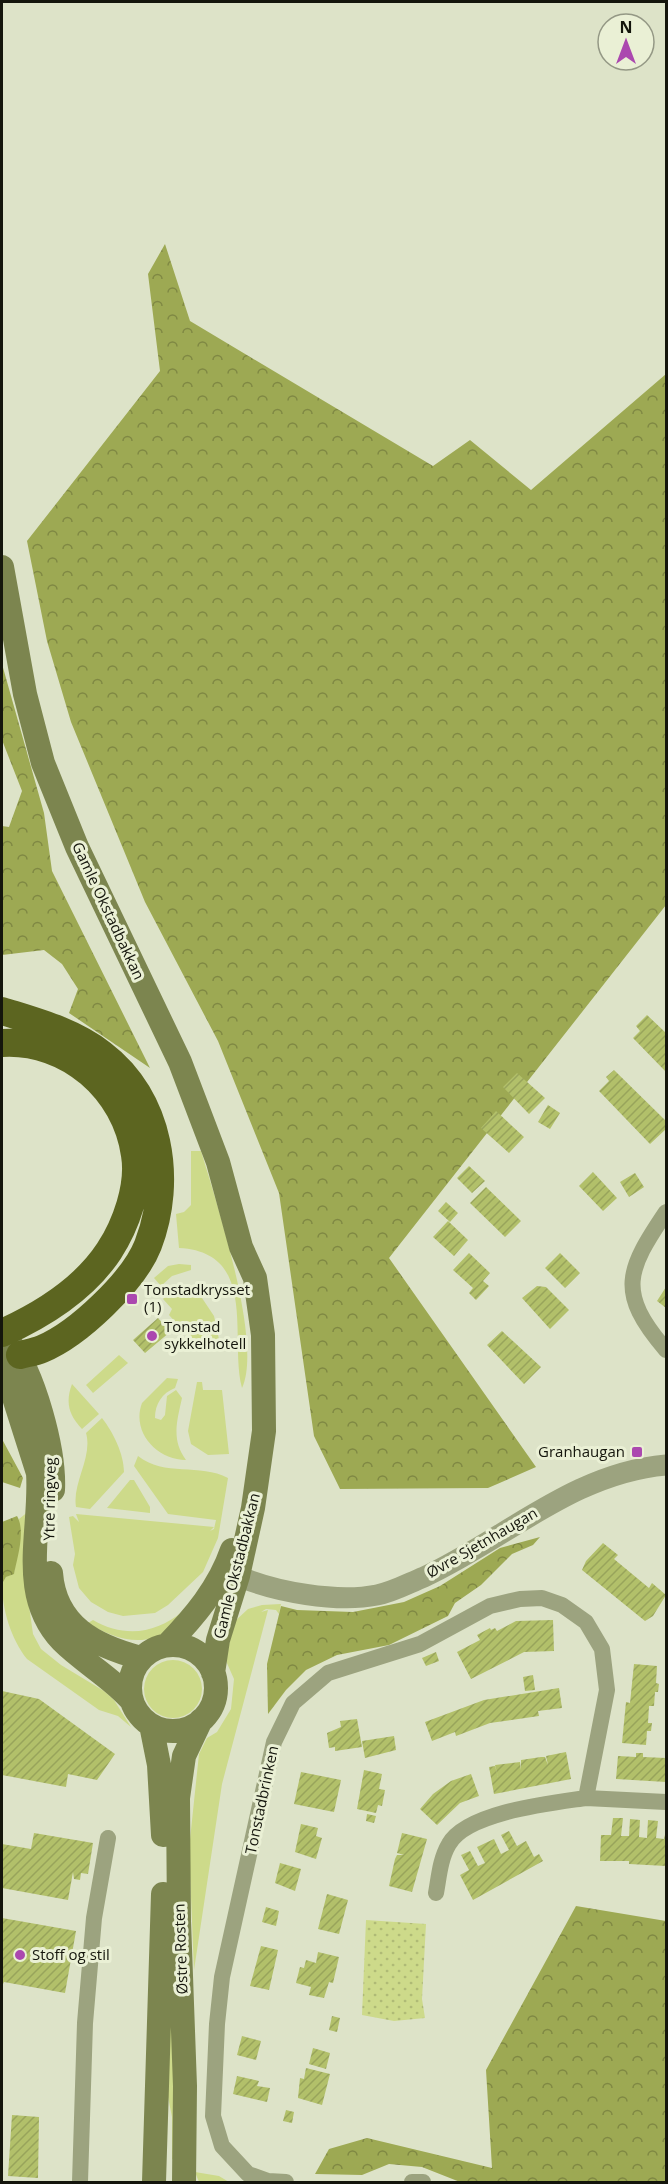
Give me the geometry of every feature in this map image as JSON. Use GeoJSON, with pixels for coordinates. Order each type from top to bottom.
{"type":"FeatureCollection","features":[{"type":"Feature","properties":{"kind":"highway"},"geometry":{"type":"LineString","coordinates":[[2,1011],[57,1028],[103,1054],[123,1075],[148,1115],[160,1165],[157,1214],[148,1246],[133,1273],[77,1327],[42,1349],[5,1349]]}},
{"type":"Feature","properties":{"kind":"highway"},"geometry":{"type":"LineString","coordinates":[[2,1043],[29,1044],[51,1050],[72,1058],[90,1073],[107,1090],[120,1108],[130,1130],[136,1157],[129,1207],[110,1251],[68,1293],[5,1349]]}},
{"type":"Feature","properties":{"kind":"main road","name":"Gamle Okstadbakkan"},"geometry":{"type":"LineString","coordinates":[[2,567],[25,694],[43,763],[77,847],[180,1062],[218,1162],[241,1247],[242,1280],[251,1335],[253,1400],[244,1495],[233,1547],[231,1573],[213,1673]]}},
{"type":"Feature","properties":{"kind":"main road","name":"Ytre ringveg"},"geometry":{"type":"LineString","coordinates":[[5,1349],[38,1473],[39,1491],[34,1562],[39,1599],[48,1622],[62,1641],[118,1685],[132,1701]]}},
{"type":"Feature","properties":{"kind":"main road","name":"Ytre ringveg"},"geometry":{"type":"LineString","coordinates":[[5,1349],[52,1454],[50,1560],[55,1596],[64,1616],[80,1633],[115,1651],[141,1658]]}},
{"type":"Feature","properties":{"kind":"main road","name":"Ytre ringveg"},"geometry":{"type":"LineString","coordinates":[[2,1406],[26,1433]]}},
{"type":"Feature","properties":{"kind":"main road","name":"Gamle Okstadbakkan"},"geometry":{"type":"LineString","coordinates":[[166,1645],[231,1573]]}},
{"type":"Feature","properties":{"kind":"main road"},"geometry":{"type":"LineString","coordinates":[[166,1645],[181,1645],[195,1651],[206,1660],[213,1673],[215,1699],[201,1720],[177,1731],[163,1730],[151,1725],[136,1711],[132,1701],[130,1678],[141,1658],[153,1649],[166,1645]]}},
{"type":"Feature","properties":{"kind":"main road","name":"Østre Rosten"},"geometry":{"type":"LineString","coordinates":[[184,2182],[185,2086],[179,1921],[178,1798],[184,1756],[201,1720]]}},
{"type":"Feature","properties":{"kind":"main road","name":"Østre Rosten"},"geometry":{"type":"LineString","coordinates":[[151,1725],[159,1765],[163,1831],[154,2182]]}},
{"type":"Feature","properties":{"kind":"street"},"geometry":{"type":"LineString","coordinates":[[666,1212],[640,1251],[633,1268],[635,1303],[648,1328],[666,1350]]}},
{"type":"Feature","properties":{"kind":"street","name":"Øvre Sjetnhaugan"},"geometry":{"type":"LineString","coordinates":[[231,1573],[250,1581],[320,1596],[348,1598],[377,1595],[444,1567],[547,1505],[598,1479],[666,1465]]}},
{"type":"Feature","properties":{"kind":"street","name":"Tonstadbrinken"},"geometry":{"type":"LineString","coordinates":[[286,2182],[268,2181],[248,2174],[222,2146],[213,2116],[217,2024],[222,1977],[274,1742],[293,1703],[328,1673],[420,1644],[490,1606],[520,1599],[542,1598],[562,1605],[586,1622],[602,1648],[607,1690],[586,1798]]}},
{"type":"Feature","properties":{"kind":"street"},"geometry":{"type":"LineString","coordinates":[[436,1893],[441,1864],[450,1842],[486,1818],[536,1805],[586,1798],[666,1802]]}},
{"type":"Feature","properties":{"kind":"street"},"geometry":{"type":"LineString","coordinates":[[80,2182],[85,2023],[93,1928],[108,1838]]}},
{"type":"Feature","properties":{"kind":"street"},"geometry":{"type":"LineString","coordinates":[[412,2182],[423,2182]]}},
{"type":"Feature","properties":{"kind":"green space"},"geometry":{"type":"Polygon","coordinates":[[[165,244],[190,321],[433,466],[470,440],[531,490],[666,374],[666,905],[389,1258],[536,1467],[488,1488],[340,1489],[314,1436],[279,1193],[218,1041],[145,902],[71,722],[47,641],[27,541],[160,371],[148,274],[165,244]]]}},
{"type":"Feature","properties":{"kind":"green space"},"geometry":{"type":"Polygon","coordinates":[[[2,664],[44,813],[52,871],[150,1068],[69,1013],[78,989],[62,964],[44,950],[2,955],[2,826],[9,827],[22,791],[2,740],[2,664]]]}},
{"type":"Feature","properties":{"kind":"green space"},"geometry":{"type":"Polygon","coordinates":[[[191,1151],[201,1151],[235,1271],[247,1339],[247,1367],[242,1388],[236,1301],[231,1281],[221,1265],[204,1253],[179,1248],[176,1214],[184,1212],[191,1205],[191,1151]]]}},
{"type":"Feature","properties":{"kind":"green space"},"geometry":{"type":"Polygon","coordinates":[[[191,1265],[191,1270],[172,1276],[161,1286],[154,1278],[168,1266],[191,1265]]]}},
{"type":"Feature","properties":{"kind":"green space"},"geometry":{"type":"Polygon","coordinates":[[[187,1292],[202,1298],[214,1316],[220,1344],[214,1344],[213,1350],[187,1335],[169,1315],[172,1309],[163,1299],[187,1292]]]}},
{"type":"Feature","properties":{"kind":"green space"},"geometry":{"type":"Polygon","coordinates":[[[119,1355],[128,1363],[93,1393],[86,1385],[119,1355]]]}},
{"type":"Feature","properties":{"kind":"green space"},"geometry":{"type":"Polygon","coordinates":[[[167,1378],[178,1379],[175,1388],[160,1400],[155,1418],[161,1420],[165,1415],[167,1396],[176,1390],[182,1398],[176,1430],[178,1445],[186,1460],[175,1459],[156,1450],[143,1434],[140,1424],[142,1403],[167,1378]]]}},
{"type":"Feature","properties":{"kind":"green space"},"geometry":{"type":"Polygon","coordinates":[[[197,1382],[202,1382],[203,1390],[222,1390],[229,1454],[208,1455],[191,1444],[188,1431],[197,1382]]]}},
{"type":"Feature","properties":{"kind":"green space"},"geometry":{"type":"Polygon","coordinates":[[[72,1384],[99,1414],[82,1429],[74,1419],[70,1408],[69,1397],[72,1384]]]}},
{"type":"Feature","properties":{"kind":"green space"},"geometry":{"type":"Polygon","coordinates":[[[102,1418],[117,1444],[124,1472],[90,1509],[76,1507],[77,1489],[87,1451],[86,1433],[102,1418]]]}},
{"type":"Feature","properties":{"kind":"green space"},"geometry":{"type":"Polygon","coordinates":[[[2,1439],[23,1478],[20,1488],[2,1482],[2,1439]]]}},
{"type":"Feature","properties":{"kind":"green space"},"geometry":{"type":"Polygon","coordinates":[[[138,1456],[159,1466],[206,1471],[228,1478],[218,1538],[203,1572],[168,1605],[155,1613],[123,1616],[108,1612],[91,1602],[79,1588],[73,1565],[75,1554],[69,1517],[73,1516],[79,1522],[76,1514],[214,1527],[210,1531],[214,1529],[216,1520],[168,1514],[134,1466],[138,1456]]]}},
{"type":"Feature","properties":{"kind":"green space"},"geometry":{"type":"Polygon","coordinates":[[[130,1480],[134,1480],[150,1507],[150,1513],[107,1508],[130,1480]]]}},
{"type":"Feature","properties":{"kind":"green space"},"geometry":{"type":"Polygon","coordinates":[[[29,1511],[26,1584],[33,1634],[41,1649],[114,1700],[131,1727],[118,1716],[99,1710],[27,1659],[16,1642],[6,1613],[2,1584],[6,1577],[14,1573],[20,1537],[19,1519],[29,1511]]]}},
{"type":"Feature","properties":{"kind":"green space"},"geometry":{"type":"Polygon","coordinates":[[[17,1516],[21,1529],[19,1553],[14,1574],[6,1577],[2,1584],[2,1522],[17,1516]]]}},
{"type":"Feature","properties":{"kind":"green space"},"geometry":{"type":"Polygon","coordinates":[[[540,1537],[533,1545],[512,1554],[481,1585],[455,1603],[448,1616],[389,1645],[337,1655],[306,1670],[286,1690],[268,1714],[267,1664],[281,1606],[297,1610],[353,1612],[404,1602],[440,1586],[500,1548],[540,1537]]]}},
{"type":"Feature","properties":{"kind":"green space"},"geometry":{"type":"Polygon","coordinates":[[[281,1604],[279,1614],[276,1610],[266,1609],[261,1612],[268,1610],[222,1784],[194,1970],[189,1849],[199,1754],[207,1738],[217,1732],[231,1709],[234,1679],[226,1661],[233,1623],[248,1609],[262,1605],[281,1604]]]}},
{"type":"Feature","properties":{"kind":"green space"},"geometry":{"type":"Polygon","coordinates":[[[183,1611],[169,1630],[149,1639],[117,1637],[88,1623],[93,1620],[116,1629],[140,1631],[162,1625],[183,1611]]]}},
{"type":"Feature","properties":{"kind":"green space"},"geometry":{"type":"Polygon","coordinates":[[[167,1660],[179,1660],[194,1668],[202,1683],[202,1695],[194,1710],[179,1718],[167,1718],[152,1710],[144,1695],[144,1683],[152,1668],[167,1660]]]}},
{"type":"Feature","properties":{"kind":"green space"},"geometry":{"type":"Polygon","coordinates":[[[576,1906],[666,1921],[666,2182],[460,2182],[422,2167],[389,2164],[362,2175],[315,2174],[329,2149],[367,2138],[492,2168],[486,2070],[576,1906]]]}},
{"type":"Feature","properties":{"kind":"green space"},"geometry":{"type":"Polygon","coordinates":[[[366,1920],[426,1924],[422,1999],[425,2018],[394,2021],[362,2015],[366,1920]]]}},
{"type":"Feature","properties":{"kind":"green space"},"geometry":{"type":"Polygon","coordinates":[[[171,1980],[176,2159],[172,2159],[172,2117],[165,2082],[171,1980]]]}},
{"type":"Feature","properties":{"kind":"green space"},"geometry":{"type":"Polygon","coordinates":[[[195,2172],[219,2176],[229,2182],[199,2182],[195,2172]]]}},
{"type":"Feature","properties":{"kind":"building"},"geometry":{"type":"Polygon","coordinates":[[[647,1015],[666,1033],[666,1072],[633,1038],[640,1031],[636,1026],[647,1015]]]}},
{"type":"Feature","properties":{"kind":"building"},"geometry":{"type":"Polygon","coordinates":[[[614,1070],[666,1121],[666,1129],[650,1144],[599,1091],[609,1081],[606,1077],[614,1070]]]}},
{"type":"Feature","properties":{"kind":"building"},"geometry":{"type":"Polygon","coordinates":[[[517,1073],[545,1098],[529,1114],[503,1087],[517,1073]]]}},
{"type":"Feature","properties":{"kind":"building"},"geometry":{"type":"Polygon","coordinates":[[[548,1105],[560,1113],[550,1129],[538,1122],[548,1105]]]}},
{"type":"Feature","properties":{"kind":"building"},"geometry":{"type":"Polygon","coordinates":[[[496,1111],[524,1137],[509,1153],[481,1128],[496,1111]]]}},
{"type":"Feature","properties":{"kind":"building"},"geometry":{"type":"Polygon","coordinates":[[[469,1166],[485,1181],[472,1193],[457,1178],[469,1166]]]}},
{"type":"Feature","properties":{"kind":"building"},"geometry":{"type":"Polygon","coordinates":[[[593,1172],[617,1198],[603,1211],[579,1186],[593,1172]]]}},
{"type":"Feature","properties":{"kind":"building"},"geometry":{"type":"Polygon","coordinates":[[[635,1173],[644,1187],[629,1197],[620,1182],[635,1173]]]}},
{"type":"Feature","properties":{"kind":"building"},"geometry":{"type":"Polygon","coordinates":[[[486,1187],[521,1221],[505,1237],[470,1203],[486,1187]]]}},
{"type":"Feature","properties":{"kind":"building"},"geometry":{"type":"Polygon","coordinates":[[[446,1202],[458,1213],[450,1222],[438,1211],[446,1202]]]}},
{"type":"Feature","properties":{"kind":"building"},"geometry":{"type":"Polygon","coordinates":[[[448,1221],[468,1240],[454,1256],[433,1237],[448,1221]]]}},
{"type":"Feature","properties":{"kind":"building"},"geometry":{"type":"Polygon","coordinates":[[[469,1253],[490,1273],[483,1281],[489,1286],[476,1300],[469,1293],[473,1288],[453,1270],[469,1253]]]}},
{"type":"Feature","properties":{"kind":"building"},"geometry":{"type":"Polygon","coordinates":[[[560,1253],[580,1273],[565,1288],[545,1268],[560,1253]]]}},
{"type":"Feature","properties":{"kind":"building"},"geometry":{"type":"Polygon","coordinates":[[[537,1286],[546,1287],[569,1310],[550,1329],[522,1298],[537,1286]]]}},
{"type":"Feature","properties":{"kind":"building"},"geometry":{"type":"Polygon","coordinates":[[[666,1287],[666,1308],[657,1301],[666,1287]]]}},
{"type":"Feature","properties":{"kind":"building","name":"Tonstad sykkelhotell"},"geometry":{"type":"Polygon","coordinates":[[[158,1318],[170,1332],[145,1353],[133,1340],[158,1318]]]}},
{"type":"Feature","properties":{"kind":"building"},"geometry":{"type":"Polygon","coordinates":[[[502,1331],[541,1367],[524,1384],[487,1345],[502,1331]]]}},
{"type":"Feature","properties":{"kind":"building"},"geometry":{"type":"Polygon","coordinates":[[[603,1543],[618,1555],[614,1559],[649,1588],[652,1583],[666,1595],[653,1616],[645,1621],[582,1570],[586,1561],[603,1543]]]}},
{"type":"Feature","properties":{"kind":"building"},"geometry":{"type":"Polygon","coordinates":[[[553,1620],[554,1651],[524,1652],[471,1679],[457,1652],[480,1640],[477,1635],[490,1628],[491,1630],[495,1628],[497,1631],[516,1621],[553,1620]]]}},
{"type":"Feature","properties":{"kind":"building"},"geometry":{"type":"Polygon","coordinates":[[[436,1652],[439,1661],[426,1666],[422,1658],[436,1652]]]}},
{"type":"Feature","properties":{"kind":"building"},"geometry":{"type":"Polygon","coordinates":[[[634,1664],[657,1666],[658,1692],[655,1692],[654,1706],[649,1706],[648,1723],[652,1723],[651,1731],[647,1731],[646,1745],[622,1743],[626,1702],[630,1703],[634,1664]]]}},
{"type":"Feature","properties":{"kind":"building"},"geometry":{"type":"Polygon","coordinates":[[[533,1675],[535,1690],[525,1691],[523,1677],[533,1675]]]}},
{"type":"Feature","properties":{"kind":"building"},"geometry":{"type":"Polygon","coordinates":[[[559,1688],[562,1708],[538,1711],[539,1716],[490,1723],[456,1736],[455,1732],[432,1741],[425,1722],[484,1700],[559,1688]]]}},
{"type":"Feature","properties":{"kind":"building"},"geometry":{"type":"Polygon","coordinates":[[[2,1691],[39,1699],[115,1754],[97,1780],[68,1774],[66,1787],[2,1775],[2,1691]]]}},
{"type":"Feature","properties":{"kind":"building"},"geometry":{"type":"Polygon","coordinates":[[[357,1719],[362,1747],[335,1751],[335,1747],[329,1748],[327,1733],[341,1727],[340,1721],[357,1719]]]}},
{"type":"Feature","properties":{"kind":"building"},"geometry":{"type":"Polygon","coordinates":[[[394,1736],[396,1750],[365,1758],[362,1741],[394,1736]]]}},
{"type":"Feature","properties":{"kind":"building"},"geometry":{"type":"Polygon","coordinates":[[[566,1752],[571,1779],[494,1794],[489,1767],[495,1766],[498,1777],[495,1765],[520,1762],[521,1770],[521,1760],[545,1757],[548,1765],[546,1756],[566,1752]]]}},
{"type":"Feature","properties":{"kind":"building"},"geometry":{"type":"Polygon","coordinates":[[[636,1753],[643,1753],[643,1757],[666,1758],[666,1782],[616,1779],[618,1756],[636,1757],[636,1753]]]}},
{"type":"Feature","properties":{"kind":"building"},"geometry":{"type":"Polygon","coordinates":[[[364,1770],[382,1774],[379,1789],[385,1790],[382,1806],[378,1805],[376,1813],[357,1809],[364,1770]]]}},
{"type":"Feature","properties":{"kind":"building"},"geometry":{"type":"Polygon","coordinates":[[[301,1772],[341,1780],[334,1812],[294,1804],[301,1772]]]}},
{"type":"Feature","properties":{"kind":"building"},"geometry":{"type":"Polygon","coordinates":[[[471,1774],[479,1796],[460,1803],[437,1825],[420,1809],[433,1794],[451,1781],[471,1774]]]}},
{"type":"Feature","properties":{"kind":"building"},"geometry":{"type":"Polygon","coordinates":[[[367,1814],[376,1816],[374,1823],[366,1821],[367,1814]]]}},
{"type":"Feature","properties":{"kind":"building"},"geometry":{"type":"Polygon","coordinates":[[[613,1818],[623,1818],[621,1836],[629,1836],[630,1819],[640,1820],[639,1837],[647,1838],[648,1820],[658,1821],[656,1838],[664,1839],[666,1830],[666,1866],[629,1864],[629,1861],[600,1861],[601,1835],[611,1835],[613,1818]]]}},
{"type":"Feature","properties":{"kind":"building"},"geometry":{"type":"Polygon","coordinates":[[[301,1824],[318,1828],[316,1836],[322,1838],[316,1859],[295,1852],[301,1824]]]}},
{"type":"Feature","properties":{"kind":"building"},"geometry":{"type":"Polygon","coordinates":[[[509,1831],[517,1846],[526,1841],[534,1857],[539,1854],[543,1861],[473,1900],[460,1875],[469,1870],[461,1855],[470,1851],[478,1866],[485,1863],[477,1847],[494,1839],[501,1854],[509,1850],[501,1835],[509,1831]]]}},
{"type":"Feature","properties":{"kind":"building"},"geometry":{"type":"Polygon","coordinates":[[[34,1833],[93,1843],[88,1874],[81,1873],[80,1880],[74,1879],[73,1872],[68,1900],[2,1888],[2,1844],[31,1849],[34,1833]]]}},
{"type":"Feature","properties":{"kind":"building"},"geometry":{"type":"Polygon","coordinates":[[[402,1833],[427,1839],[412,1892],[389,1886],[395,1859],[397,1855],[404,1855],[397,1853],[402,1833]]]}},
{"type":"Feature","properties":{"kind":"building"},"geometry":{"type":"Polygon","coordinates":[[[280,1863],[301,1869],[295,1891],[275,1883],[280,1863]]]}},
{"type":"Feature","properties":{"kind":"building"},"geometry":{"type":"Polygon","coordinates":[[[327,1894],[348,1900],[339,1934],[318,1929],[327,1894]]]}},
{"type":"Feature","properties":{"kind":"building"},"geometry":{"type":"Polygon","coordinates":[[[266,1907],[279,1911],[276,1926],[262,1922],[266,1907]]]}},
{"type":"Feature","properties":{"kind":"building"},"geometry":{"type":"Polygon","coordinates":[[[2,1918],[76,1931],[65,1993],[4,1982],[2,1986],[2,1918]]]}},
{"type":"Feature","properties":{"kind":"building"},"geometry":{"type":"Polygon","coordinates":[[[261,1946],[278,1950],[269,1990],[250,1986],[261,1946]]]}},
{"type":"Feature","properties":{"kind":"building"},"geometry":{"type":"Polygon","coordinates":[[[318,1952],[339,1957],[333,1983],[329,1982],[324,1998],[309,1995],[311,1987],[296,1983],[300,1967],[304,1968],[306,1960],[316,1963],[318,1952]]]}},
{"type":"Feature","properties":{"kind":"building"},"geometry":{"type":"Polygon","coordinates":[[[332,2016],[340,2018],[337,2032],[329,2030],[332,2016]]]}},
{"type":"Feature","properties":{"kind":"building"},"geometry":{"type":"Polygon","coordinates":[[[242,2036],[261,2041],[256,2060],[237,2055],[242,2036]]]}},
{"type":"Feature","properties":{"kind":"building"},"geometry":{"type":"Polygon","coordinates":[[[313,2048],[330,2053],[326,2069],[309,2064],[313,2048]]]}},
{"type":"Feature","properties":{"kind":"building"},"geometry":{"type":"Polygon","coordinates":[[[306,2068],[330,2074],[322,2105],[298,2098],[300,2078],[304,2079],[306,2068]]]}},
{"type":"Feature","properties":{"kind":"building"},"geometry":{"type":"Polygon","coordinates":[[[237,2076],[259,2081],[257,2086],[270,2088],[267,2102],[233,2094],[237,2076]]]}},
{"type":"Feature","properties":{"kind":"building"},"geometry":{"type":"Polygon","coordinates":[[[286,2110],[294,2112],[292,2123],[283,2121],[286,2110]]]}},
{"type":"Feature","properties":{"kind":"building"},"geometry":{"type":"Polygon","coordinates":[[[12,2115],[39,2117],[38,2178],[8,2176],[12,2115]]]}},
{"type":"Feature","properties":{"kind":"place","name":"Tonstadkrysset (1)"},"geometry":{"type":"Point","coordinates":[132,1299]}},
{"type":"Feature","properties":{"kind":"place","name":"Tonstad sykkelhotell"},"geometry":{"type":"Point","coordinates":[152,1336]}},
{"type":"Feature","properties":{"kind":"place","name":"Granhaugan"},"geometry":{"type":"Point","coordinates":[637,1452]}},
{"type":"Feature","properties":{"kind":"place","name":"Stoff og stil"},"geometry":{"type":"Point","coordinates":[20,1955]}}]}
